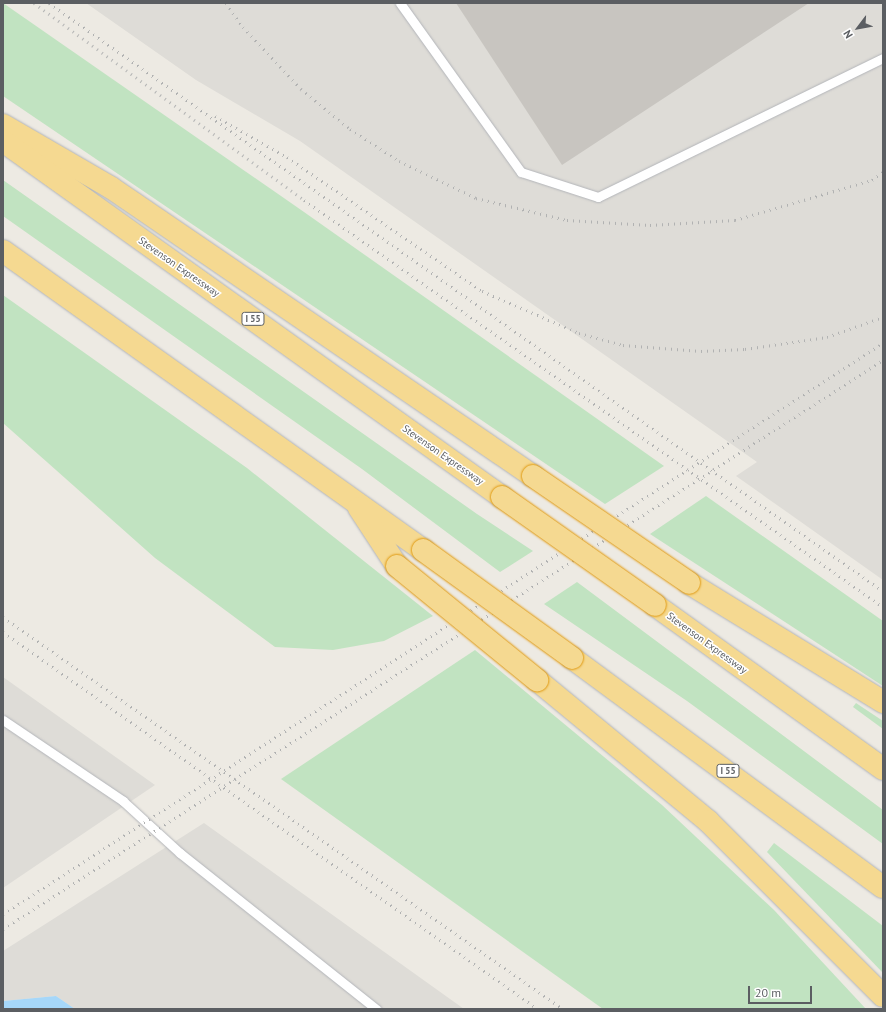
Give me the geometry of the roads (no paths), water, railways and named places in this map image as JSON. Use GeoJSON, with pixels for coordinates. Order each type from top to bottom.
{"type":"FeatureCollection","features":[{"type":"Feature","properties":{"kind":"highway"},"geometry":{"type":"LineString","coordinates":[[3,125],[110,187],[689,583],[883,702]]}},
{"type":"Feature","properties":{"kind":"highway","name":"Stevenson Expressway"},"geometry":{"type":"LineString","coordinates":[[3,142],[654,605],[883,770]]}},
{"type":"Feature","properties":{"kind":"highway","name":"I 55"},"geometry":{"type":"LineString","coordinates":[[3,251],[351,495],[423,550],[883,887]]}},
{"type":"Feature","properties":{"kind":"highway"},"geometry":{"type":"LineString","coordinates":[[351,495],[397,566],[538,680],[708,821],[883,996]]}},
{"type":"Feature","properties":{"kind":"lane"},"geometry":{"type":"LineString","coordinates":[[400,3],[521,172],[598,197],[883,58]]}},
{"type":"Feature","properties":{"kind":"lane"},"geometry":{"type":"LineString","coordinates":[[3,720],[123,801],[186,858],[376,1009]]}},
{"type":"Feature","properties":{"kind":"water"},"geometry":{"type":"Polygon","coordinates":[[[56,996],[75,1009],[3,1009],[3,1001],[56,996]]]}},
{"type":"Feature","properties":{"kind":"railway"},"geometry":{"type":"LineString","coordinates":[[34,3],[304,200],[883,607]]}},
{"type":"Feature","properties":{"kind":"railway"},"geometry":{"type":"LineString","coordinates":[[49,3],[883,591]]}},
{"type":"Feature","properties":{"kind":"railway"},"geometry":{"type":"LineString","coordinates":[[226,3],[243,27],[301,89],[350,129],[399,161],[476,198],[567,220],[650,225],[735,220],[872,180],[883,172]]}},
{"type":"Feature","properties":{"kind":"railway"},"geometry":{"type":"LineString","coordinates":[[215,116],[287,157],[482,291],[579,333],[623,345],[701,351],[745,349],[827,337],[883,317]]}},
{"type":"Feature","properties":{"kind":"railway"},"geometry":{"type":"LineString","coordinates":[[3,914],[883,343]]}},
{"type":"Feature","properties":{"kind":"railway"},"geometry":{"type":"LineString","coordinates":[[3,929],[883,360]]}},
{"type":"Feature","properties":{"kind":"railway"},"geometry":{"type":"LineString","coordinates":[[3,617],[563,1009]]}},
{"type":"Feature","properties":{"kind":"railway"},"geometry":{"type":"LineString","coordinates":[[3,632],[538,1009]]}}]}
